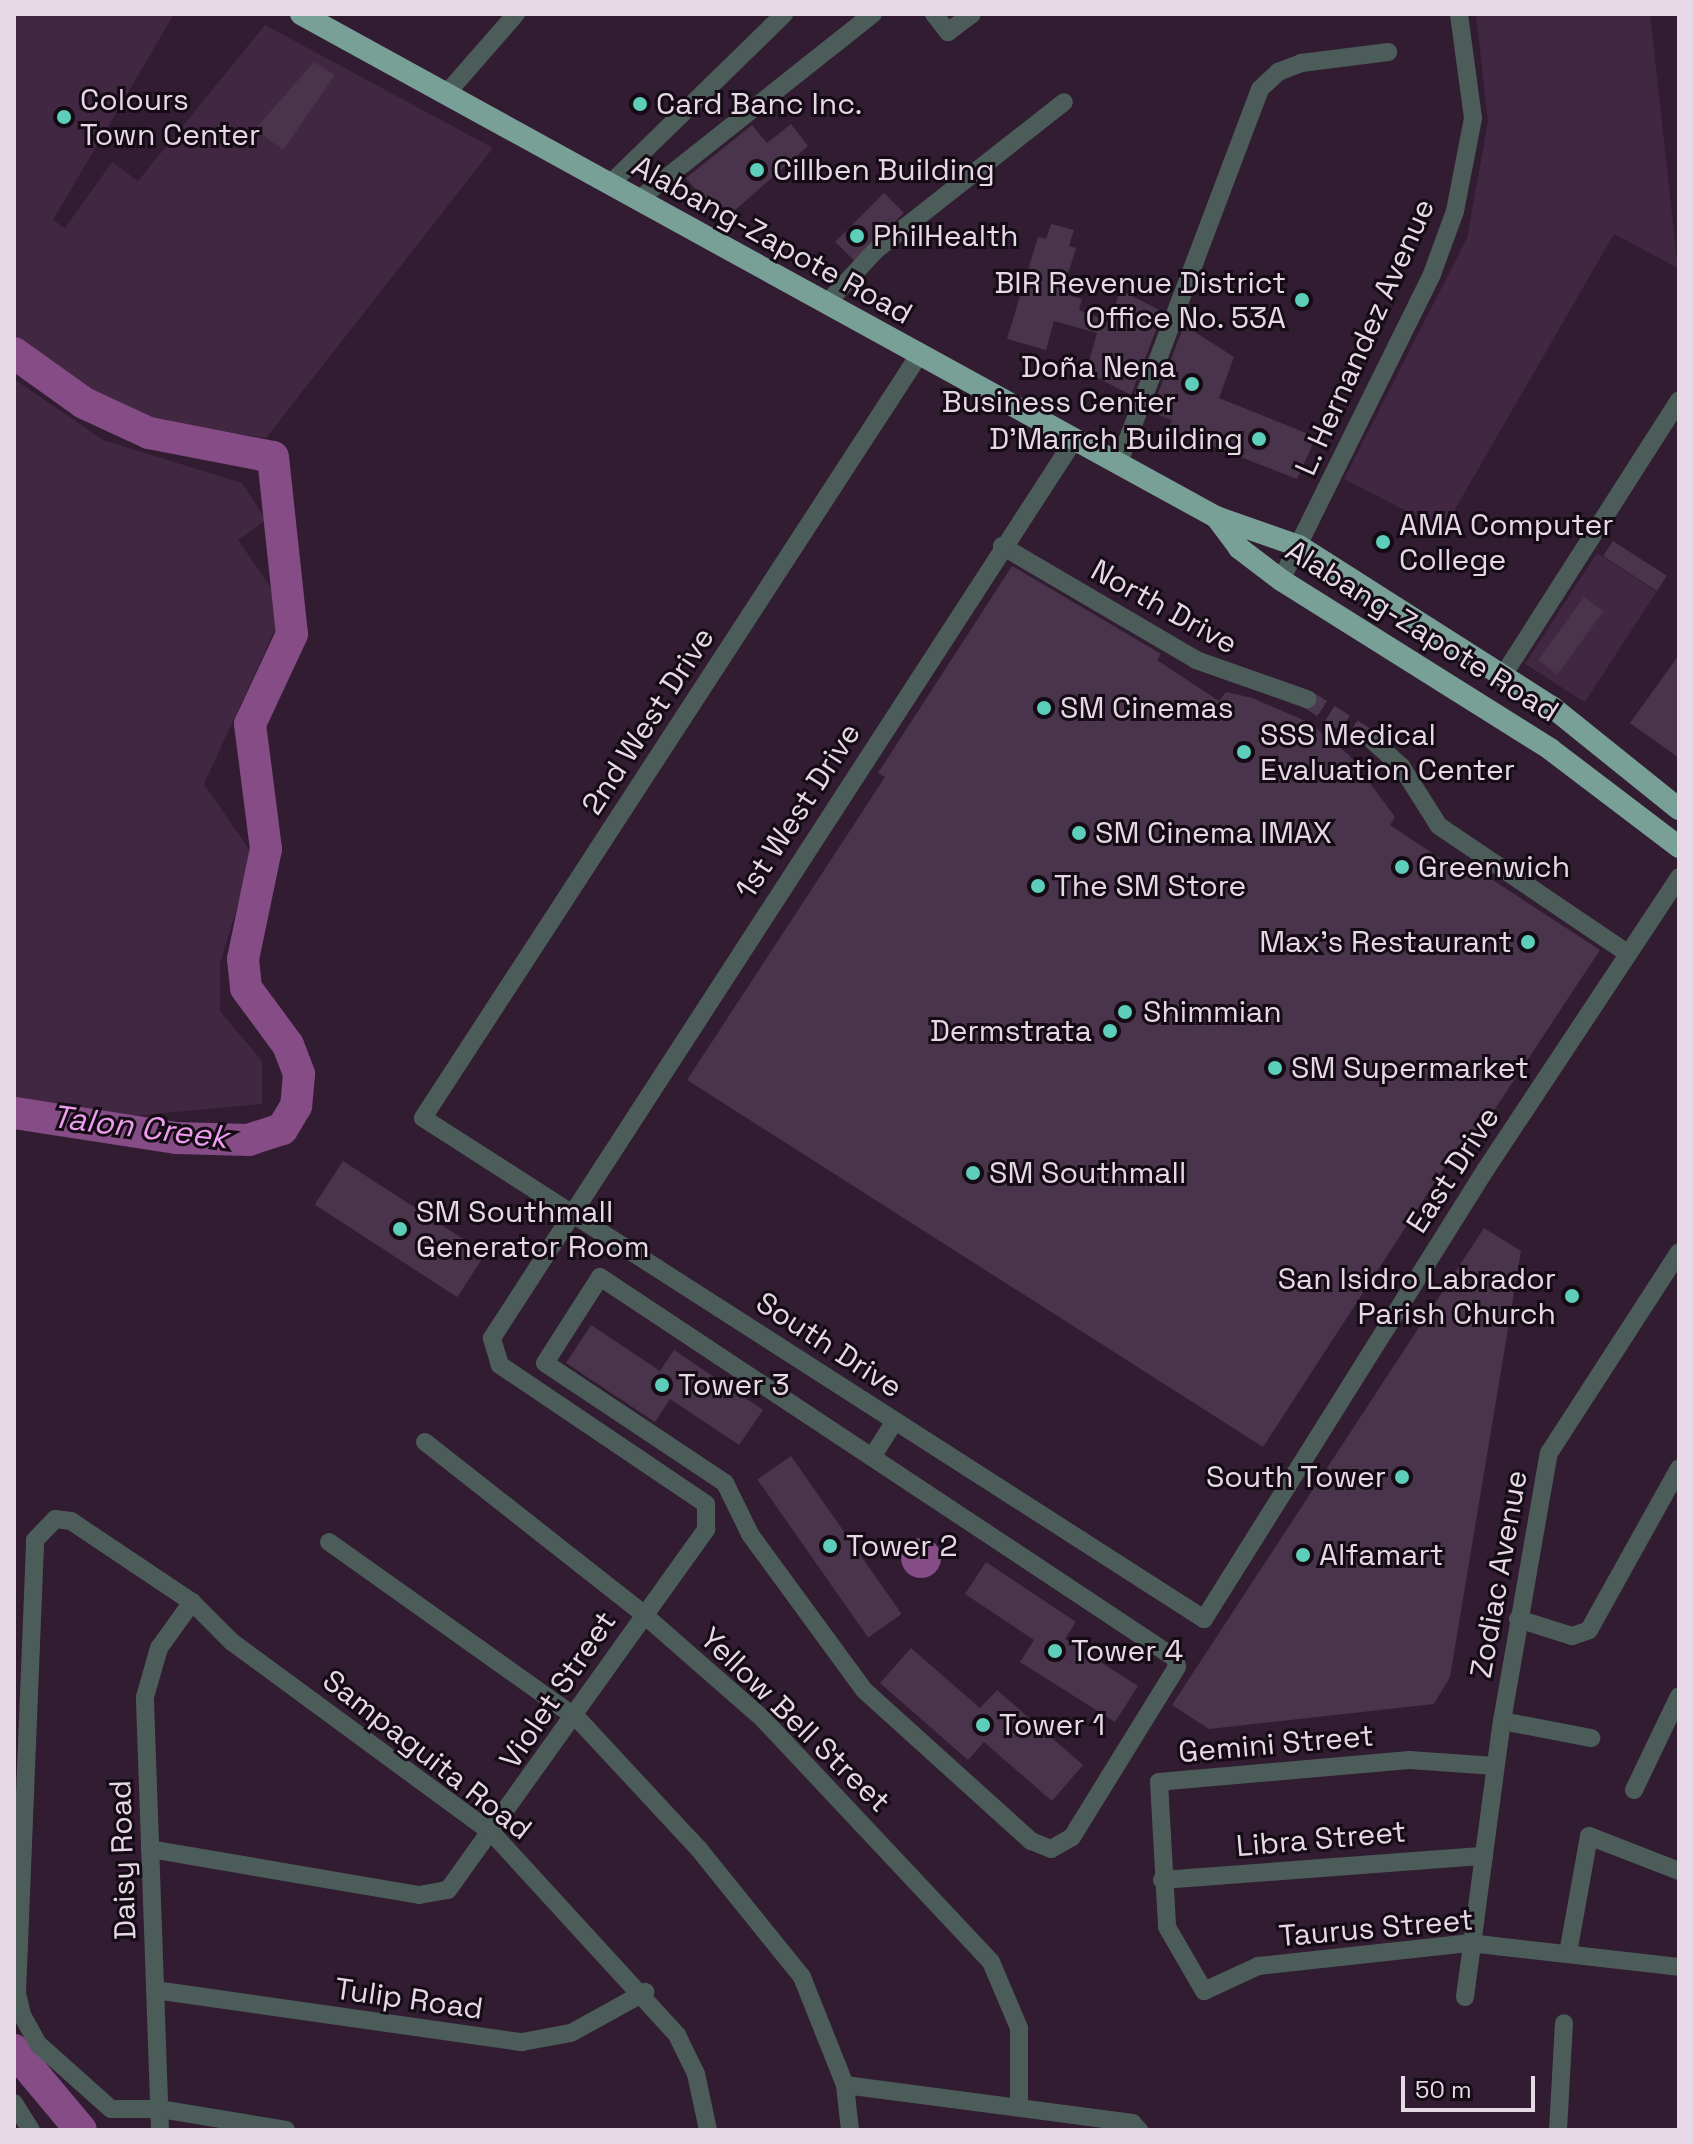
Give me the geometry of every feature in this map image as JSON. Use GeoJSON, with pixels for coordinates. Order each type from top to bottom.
{"type":"FeatureCollection","features":[{"type":"Feature","properties":{"kind":"highway","name":"Alabang-Zapote Road"},"geometry":{"type":"LineString","coordinates":[[301,14],[1118,465],[1216,517],[1299,546],[1504,674],[1679,809]]}},
{"type":"Feature","properties":{"kind":"highway","name":"Alabang-Zapote Road"},"geometry":{"type":"LineString","coordinates":[[1216,517],[1239,548],[1281,580],[1550,749],[1679,847]]}},
{"type":"Feature","properties":{"kind":"street"},"geometry":{"type":"LineString","coordinates":[[447,93],[516,14]]}},
{"type":"Feature","properties":{"kind":"street"},"geometry":{"type":"LineString","coordinates":[[609,185],[784,14]]}},
{"type":"Feature","properties":{"kind":"street"},"geometry":{"type":"LineString","coordinates":[[638,200],[873,14]]}},
{"type":"Feature","properties":{"kind":"street"},"geometry":{"type":"LineString","coordinates":[[934,14],[948,32],[972,14]]}},
{"type":"Feature","properties":{"kind":"street","name":"L. Hernandez Avenue"},"geometry":{"type":"LineString","coordinates":[[1281,580],[1432,274],[1463,187],[1473,118],[1459,14]]}},
{"type":"Feature","properties":{"kind":"street"},"geometry":{"type":"LineString","coordinates":[[1118,465],[1260,89],[1278,72],[1301,63],[1388,52]]}},
{"type":"Feature","properties":{"kind":"street"},"geometry":{"type":"LineString","coordinates":[[827,303],[876,250],[1064,102]]}},
{"type":"Feature","properties":{"kind":"street","name":"2nd West Drive"},"geometry":{"type":"LineString","coordinates":[[423,1118],[919,355]]}},
{"type":"Feature","properties":{"kind":"street"},"geometry":{"type":"LineString","coordinates":[[1504,674],[1679,400]]}},
{"type":"Feature","properties":{"kind":"street","name":"1st West Drive"},"geometry":{"type":"LineString","coordinates":[[706,1504],[500,1365],[492,1352],[492,1338],[1002,546],[1074,440]]}},
{"type":"Feature","properties":{"kind":"street","name":"North Drive"},"geometry":{"type":"LineString","coordinates":[[1002,546],[1196,660],[1307,699]]}},
{"type":"Feature","properties":{"kind":"street"},"geometry":{"type":"LineString","coordinates":[[1373,741],[1401,766],[1439,826],[1627,953]]}},
{"type":"Feature","properties":{"kind":"street","name":"East Drive"},"geometry":{"type":"LineString","coordinates":[[1204,1619],[1627,953],[1679,877]]}},
{"type":"Feature","properties":{"kind":"street","name":"South Drive"},"geometry":{"type":"LineString","coordinates":[[423,1118],[1204,1619]]}},
{"type":"Feature","properties":{"kind":"street","name":"Zodiac Avenue"},"geometry":{"type":"LineString","coordinates":[[1465,1997],[1469,1943],[1495,1766],[1549,1453],[1679,1252]]}},
{"type":"Feature","properties":{"kind":"street"},"geometry":{"type":"LineString","coordinates":[[600,1277],[872,1457],[1175,1658],[1177,1667],[1072,1837],[1051,1849],[1031,1841],[864,1690],[750,1534],[725,1483],[545,1363],[600,1277]]}},
{"type":"Feature","properties":{"kind":"street"},"geometry":{"type":"LineString","coordinates":[[872,1457],[895,1421]]}},
{"type":"Feature","properties":{"kind":"street","name":"Yellow Bell Street"},"geometry":{"type":"LineString","coordinates":[[425,1442],[642,1613],[763,1719],[991,1962],[1019,2028],[1019,2107]]}},
{"type":"Feature","properties":{"kind":"street"},"geometry":{"type":"LineString","coordinates":[[1518,1619],[1572,1636],[1589,1630],[1679,1468]]}},
{"type":"Feature","properties":{"kind":"street","name":"Violet Street"},"geometry":{"type":"LineString","coordinates":[[150,1849],[433,1895],[448,1890],[577,1718],[642,1613],[706,1529],[706,1504]]}},
{"type":"Feature","properties":{"kind":"street","name":"Sampaguita Road"},"geometry":{"type":"LineString","coordinates":[[161,2109],[111,2109],[38,2044],[17,1993],[35,1540],[55,1519],[71,1521],[192,1602],[232,1642],[493,1834],[645,1992],[677,2035],[696,2074],[708,2130]]}},
{"type":"Feature","properties":{"kind":"street"},"geometry":{"type":"LineString","coordinates":[[329,1542],[577,1718],[698,1848],[802,1977],[845,2085],[850,2130]]}},
{"type":"Feature","properties":{"kind":"street","name":"Daisy Road"},"geometry":{"type":"LineString","coordinates":[[160,2130],[150,1849],[149,1671],[172,1624],[192,1602]]}},
{"type":"Feature","properties":{"kind":"street"},"geometry":{"type":"LineString","coordinates":[[1634,1790],[1679,1696]]}},
{"type":"Feature","properties":{"kind":"street"},"geometry":{"type":"LineString","coordinates":[[1502,1721],[1591,1738]]}},
{"type":"Feature","properties":{"kind":"street","name":"Gemini Street"},"geometry":{"type":"LineString","coordinates":[[1162,1880],[1159,1782],[1409,1760],[1495,1766]]}},
{"type":"Feature","properties":{"kind":"street"},"geometry":{"type":"LineString","coordinates":[[1568,1953],[1589,1836],[1679,1871]]}},
{"type":"Feature","properties":{"kind":"street","name":"Libra Street"},"geometry":{"type":"LineString","coordinates":[[1162,1880],[1484,1856]]}},
{"type":"Feature","properties":{"kind":"street","name":"Taurus Street"},"geometry":{"type":"LineString","coordinates":[[1162,1880],[1167,1927],[1204,1991],[1258,1966],[1469,1943],[1679,1967]]}},
{"type":"Feature","properties":{"kind":"street","name":"Tulip Road"},"geometry":{"type":"LineString","coordinates":[[155,1990],[522,2042],[571,2033],[645,1992]]}},
{"type":"Feature","properties":{"kind":"street"},"geometry":{"type":"LineString","coordinates":[[1558,2130],[1564,2023]]}},
{"type":"Feature","properties":{"kind":"street"},"geometry":{"type":"LineString","coordinates":[[845,2085],[1132,2123],[1139,2130]]}},
{"type":"Feature","properties":{"kind":"street"},"geometry":{"type":"LineString","coordinates":[[14,2103],[24,2123]]}},
{"type":"Feature","properties":{"kind":"street"},"geometry":{"type":"LineString","coordinates":[[161,2109],[286,2130]]}},
{"type":"Feature","properties":{"kind":"shaded area"},"geometry":{"type":"Polygon","coordinates":[[[14,14],[174,14],[53,220],[65,228],[112,162],[138,181],[265,25],[493,148],[266,438],[167,422],[93,397],[14,341],[14,14]]]}},
{"type":"Feature","properties":{"kind":"shaded area"},"geometry":{"type":"Polygon","coordinates":[[[1476,14],[1650,14],[1678,268],[1614,234],[1443,530],[1344,479],[1467,238],[1488,122],[1476,14]]]}},
{"type":"Feature","properties":{"kind":"shaded area"},"geometry":{"type":"Polygon","coordinates":[[[14,379],[103,440],[242,483],[266,520],[238,540],[285,608],[204,784],[253,855],[220,963],[220,1011],[262,1061],[262,1104],[121,1117],[14,1106],[14,379]]]}},
{"type":"Feature","properties":{"kind":"shaded area"},"geometry":{"type":"Polygon","coordinates":[[[1597,553],[1657,592],[1585,702],[1525,664],[1597,553]]]}},
{"type":"Feature","properties":{"kind":"shaded area"},"geometry":{"type":"Polygon","coordinates":[[[921,1538],[935,1544],[941,1558],[935,1572],[921,1578],[907,1572],[901,1558],[907,1544],[921,1538]]]}},
{"type":"Feature","properties":{"kind":"building"},"geometry":{"type":"Polygon","coordinates":[[[314,62],[335,75],[283,150],[255,129],[314,62]]]}},
{"type":"Feature","properties":{"kind":"building"},"geometry":{"type":"Polygon","coordinates":[[[791,124],[808,146],[733,212],[700,195],[686,178],[752,125],[767,143],[791,124]]]}},
{"type":"Feature","properties":{"kind":"building"},"geometry":{"type":"Polygon","coordinates":[[[884,193],[904,213],[855,262],[835,242],[884,193]]]}},
{"type":"Feature","properties":{"kind":"building"},"geometry":{"type":"Polygon","coordinates":[[[1051,224],[1074,230],[1069,246],[1076,248],[1062,293],[1082,299],[1079,310],[1110,322],[1120,290],[1163,312],[1131,395],[1086,372],[1097,333],[1054,321],[1046,350],[1007,339],[1038,237],[1046,239],[1051,224]]]}},
{"type":"Feature","properties":{"kind":"building"},"geometry":{"type":"Polygon","coordinates":[[[1184,325],[1234,357],[1219,398],[1316,437],[1297,479],[1168,429],[1172,420],[1151,412],[1184,325]]]}},
{"type":"Feature","properties":{"kind":"building"},"geometry":{"type":"Polygon","coordinates":[[[1613,541],[1667,576],[1657,591],[1603,556],[1613,541]]]}},
{"type":"Feature","properties":{"kind":"building"},"geometry":{"type":"Polygon","coordinates":[[[1012,566],[1161,654],[1157,660],[1219,701],[1226,692],[1252,698],[1308,722],[1349,755],[1395,817],[1390,825],[1453,867],[1459,858],[1600,950],[1468,1150],[1459,1145],[1263,1447],[687,1080],[885,777],[878,773],[1012,566]]]}},
{"type":"Feature","properties":{"kind":"building"},"geometry":{"type":"Polygon","coordinates":[[[1584,597],[1603,611],[1558,674],[1538,660],[1584,597]]]}},
{"type":"Feature","properties":{"kind":"building"},"geometry":{"type":"Polygon","coordinates":[[[1679,655],[1679,758],[1630,723],[1679,655]]]}},
{"type":"Feature","properties":{"kind":"building","name":"SM Southmall Generator Room"},"geometry":{"type":"Polygon","coordinates":[[[343,1161],[486,1254],[457,1297],[315,1205],[343,1161]]]}},
{"type":"Feature","properties":{"kind":"building","name":"South Tower"},"geometry":{"type":"Polygon","coordinates":[[[1484,1228],[1521,1251],[1450,1677],[1434,1704],[1209,1729],[1172,1705],[1484,1228]]]}},
{"type":"Feature","properties":{"kind":"building","name":"Tower 3"},"geometry":{"type":"Polygon","coordinates":[[[591,1325],[660,1371],[674,1350],[763,1410],[739,1445],[670,1399],[655,1422],[566,1363],[591,1325]]]}},
{"type":"Feature","properties":{"kind":"building","name":"Tower 2"},"geometry":{"type":"Polygon","coordinates":[[[791,1456],[902,1614],[868,1638],[757,1480],[791,1456]]]}},
{"type":"Feature","properties":{"kind":"building","name":"Tower 4"},"geometry":{"type":"Polygon","coordinates":[[[986,1562],[1076,1622],[1065,1639],[1138,1686],[1115,1722],[1020,1662],[1034,1640],[965,1594],[986,1562]]]}},
{"type":"Feature","properties":{"kind":"building","name":"Tower 1"},"geometry":{"type":"Polygon","coordinates":[[[911,1648],[980,1708],[997,1690],[1083,1765],[1052,1801],[984,1742],[968,1760],[880,1683],[911,1648]]]}},
{"type":"Feature","properties":{"kind":"waterway","name":"Talon Creek"},"geometry":{"type":"LineString","coordinates":[[14,353],[84,403],[149,433],[273,457],[292,634],[250,724],[266,849],[243,959],[246,988],[288,1045],[299,1074],[296,1106],[282,1129],[249,1140],[176,1138],[14,1113]]}},
{"type":"Feature","properties":{"kind":"waterway","name":"Talon Creek"},"geometry":{"type":"LineString","coordinates":[[14,2050],[81,2130]]}},
{"type":"Feature","properties":{"kind":"tunnel"},"geometry":{"type":"LineString","coordinates":[[1307,699],[1373,741]]}},
{"type":"Feature","properties":{"kind":"place","name":"Card Banc Inc."},"geometry":{"type":"Point","coordinates":[640,104]}},
{"type":"Feature","properties":{"kind":"place","name":"Colours Town Center"},"geometry":{"type":"Point","coordinates":[64,117]}},
{"type":"Feature","properties":{"kind":"place","name":"Cillben Building"},"geometry":{"type":"Point","coordinates":[757,170]}},
{"type":"Feature","properties":{"kind":"place","name":"PhilHealth"},"geometry":{"type":"Point","coordinates":[857,236]}},
{"type":"Feature","properties":{"kind":"place","name":"BIR Revenue District Office No. 53A"},"geometry":{"type":"Point","coordinates":[1302,300]}},
{"type":"Feature","properties":{"kind":"place","name":"Doña Nena Business Center"},"geometry":{"type":"Point","coordinates":[1192,384]}},
{"type":"Feature","properties":{"kind":"place","name":"D'Marrch Building"},"geometry":{"type":"Point","coordinates":[1259,439]}},
{"type":"Feature","properties":{"kind":"place","name":"AMA Computer College"},"geometry":{"type":"Point","coordinates":[1383,542]}},
{"type":"Feature","properties":{"kind":"place","name":"SM Cinemas"},"geometry":{"type":"Point","coordinates":[1044,708]}},
{"type":"Feature","properties":{"kind":"place","name":"SSS Medical Evaluation Center"},"geometry":{"type":"Point","coordinates":[1244,752]}},
{"type":"Feature","properties":{"kind":"place","name":"SM Cinema IMAX"},"geometry":{"type":"Point","coordinates":[1079,833]}},
{"type":"Feature","properties":{"kind":"place","name":"Greenwich"},"geometry":{"type":"Point","coordinates":[1402,867]}},
{"type":"Feature","properties":{"kind":"place","name":"The SM Store"},"geometry":{"type":"Point","coordinates":[1038,886]}},
{"type":"Feature","properties":{"kind":"place","name":"Max's Restaurant"},"geometry":{"type":"Point","coordinates":[1528,942]}},
{"type":"Feature","properties":{"kind":"place","name":"Shimmian"},"geometry":{"type":"Point","coordinates":[1125,1012]}},
{"type":"Feature","properties":{"kind":"place","name":"Dermstrata"},"geometry":{"type":"Point","coordinates":[1110,1031]}},
{"type":"Feature","properties":{"kind":"place","name":"SM Supermarket"},"geometry":{"type":"Point","coordinates":[1275,1068]}},
{"type":"Feature","properties":{"kind":"place","name":"SM Southmall"},"geometry":{"type":"Point","coordinates":[973,1173]}},
{"type":"Feature","properties":{"kind":"place","name":"SM Southmall Generator Room"},"geometry":{"type":"Point","coordinates":[400,1229]}},
{"type":"Feature","properties":{"kind":"place","name":"San Isidro Labrador Parish Church"},"geometry":{"type":"Point","coordinates":[1572,1296]}},
{"type":"Feature","properties":{"kind":"place","name":"Tower 3"},"geometry":{"type":"Point","coordinates":[662,1385]}},
{"type":"Feature","properties":{"kind":"place","name":"South Tower"},"geometry":{"type":"Point","coordinates":[1402,1477]}},
{"type":"Feature","properties":{"kind":"place","name":"Tower 2"},"geometry":{"type":"Point","coordinates":[830,1546]}},
{"type":"Feature","properties":{"kind":"place","name":"Alfamart"},"geometry":{"type":"Point","coordinates":[1303,1555]}},
{"type":"Feature","properties":{"kind":"place","name":"Tower 4"},"geometry":{"type":"Point","coordinates":[1055,1651]}},
{"type":"Feature","properties":{"kind":"place","name":"Tower 1"},"geometry":{"type":"Point","coordinates":[983,1725]}}]}
